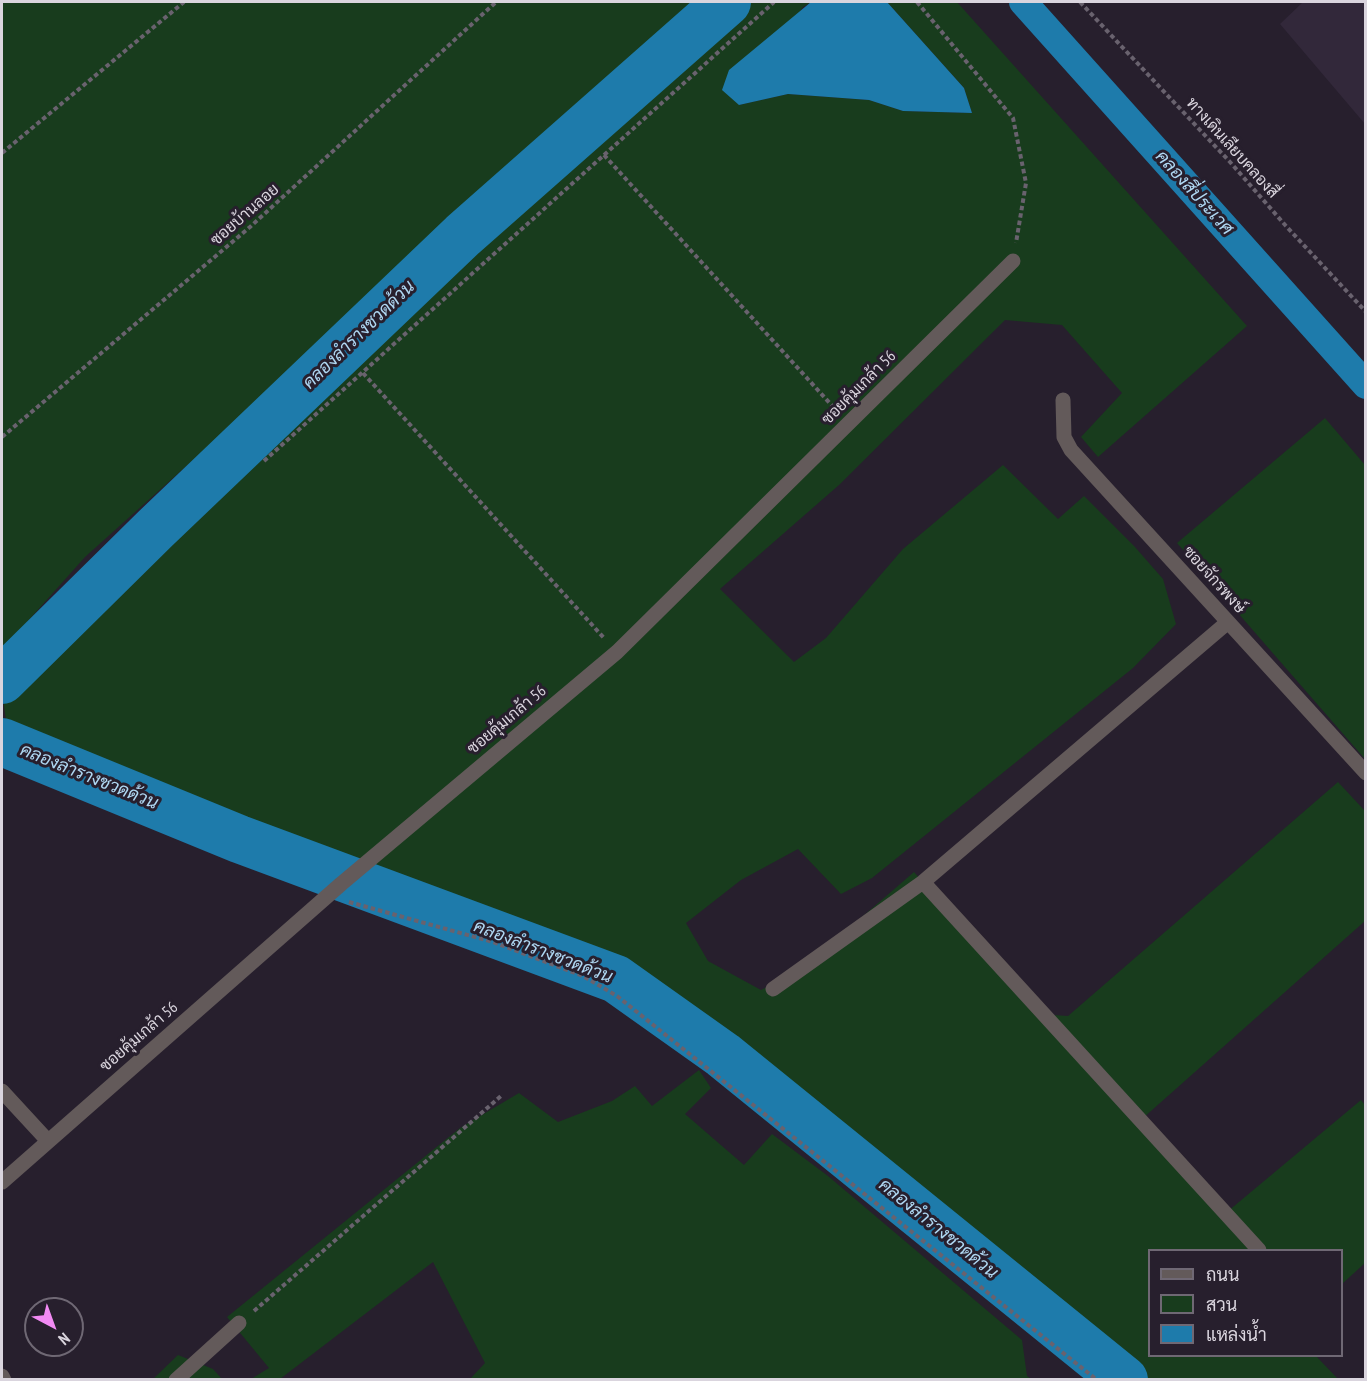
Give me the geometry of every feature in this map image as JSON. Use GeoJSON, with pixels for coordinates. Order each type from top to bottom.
{"type":"FeatureCollection","features":[{"type":"Feature","properties":{"kind":"street","name":"ซอยคุ้มเกล้า 56"},"geometry":{"type":"LineString","coordinates":[[2,1182],[335,889],[617,652],[1013,261]]}},
{"type":"Feature","properties":{"kind":"street","name":"ซอยจักรพงษ์"},"geometry":{"type":"LineString","coordinates":[[1063,400],[1064,437],[1071,450],[1365,772]]}},
{"type":"Feature","properties":{"kind":"street"},"geometry":{"type":"LineString","coordinates":[[773,989],[923,882],[1228,622]]}},
{"type":"Feature","properties":{"kind":"street"},"geometry":{"type":"LineString","coordinates":[[923,882],[1257,1249]]}},
{"type":"Feature","properties":{"kind":"street"},"geometry":{"type":"LineString","coordinates":[[2,1091],[48,1141]]}},
{"type":"Feature","properties":{"kind":"street"},"geometry":{"type":"LineString","coordinates":[[176,1380],[239,1323]]}},
{"type":"Feature","properties":{"kind":"path"},"geometry":{"type":"LineString","coordinates":[[2,153],[184,2]]}},
{"type":"Feature","properties":{"kind":"path","name":"ซอยบ้านลอย"},"geometry":{"type":"LineString","coordinates":[[2,436],[250,227],[496,2]]}},
{"type":"Feature","properties":{"kind":"path"},"geometry":{"type":"LineString","coordinates":[[264,461],[774,2]]}},
{"type":"Feature","properties":{"kind":"path"},"geometry":{"type":"LineString","coordinates":[[917,2],[1012,118],[1026,183],[1013,261]]}},
{"type":"Feature","properties":{"kind":"path","name":"ทางเดินเลียบคลองสี่"},"geometry":{"type":"LineString","coordinates":[[1080,2],[1230,162],[1365,312]]}},
{"type":"Feature","properties":{"kind":"path"},"geometry":{"type":"LineString","coordinates":[[604,155],[849,423]]}},
{"type":"Feature","properties":{"kind":"path"},"geometry":{"type":"LineString","coordinates":[[363,373],[617,652]]}},
{"type":"Feature","properties":{"kind":"path"},"geometry":{"type":"LineString","coordinates":[[335,889],[360,907],[493,942],[583,976],[617,996],[1097,1380]]}},
{"type":"Feature","properties":{"kind":"path"},"geometry":{"type":"LineString","coordinates":[[239,1323],[501,1096]]}},
{"type":"Feature","properties":{"kind":"shaded area"},"geometry":{"type":"Polygon","coordinates":[[[1303,2],[1365,2],[1365,124],[1280,24],[1303,2]]]}},
{"type":"Feature","properties":{"kind":"green space"},"geometry":{"type":"Polygon","coordinates":[[[2,2],[703,2],[85,557],[2,650],[2,2]]]}},
{"type":"Feature","properties":{"kind":"green space"},"geometry":{"type":"Polygon","coordinates":[[[742,2],[811,2],[803,7],[739,105],[788,94],[869,100],[903,111],[972,113],[964,88],[887,2],[957,2],[1247,326],[1098,457],[1081,437],[1122,393],[1062,325],[1005,320],[839,485],[720,589],[794,662],[826,638],[903,549],[1003,465],[1058,519],[1084,496],[1163,579],[1176,624],[1133,668],[872,878],[841,894],[798,849],[741,880],[686,923],[708,961],[761,990],[803,968],[914,872],[1038,1014],[1068,1016],[1338,782],[1365,811],[1365,921],[1142,1119],[1227,1212],[1361,1100],[1365,1105],[1365,1263],[1343,1283],[1343,1249],[1148,1249],[1148,1357],[1317,1357],[1338,1379],[1141,1379],[658,986],[590,948],[448,906],[7,726],[3,700],[28,667],[136,562],[742,2]]]}},
{"type":"Feature","properties":{"kind":"green space"},"geometry":{"type":"Polygon","coordinates":[[[1325,418],[1365,465],[1365,759],[1177,543],[1325,418]]]}},
{"type":"Feature","properties":{"kind":"green space"},"geometry":{"type":"Polygon","coordinates":[[[699,1070],[711,1088],[685,1114],[744,1165],[772,1134],[828,1176],[1022,1340],[1027,1376],[1031,1379],[470,1379],[485,1363],[433,1262],[280,1379],[251,1379],[269,1368],[227,1317],[460,1128],[519,1093],[558,1122],[612,1101],[635,1086],[652,1106],[699,1070]]]}},
{"type":"Feature","properties":{"kind":"green space"},"geometry":{"type":"Polygon","coordinates":[[[178,1355],[213,1369],[222,1379],[152,1380],[178,1355]]]}},
{"type":"Feature","properties":{"kind":"water"},"geometry":{"type":"Polygon","coordinates":[[[811,2],[887,2],[964,88],[972,113],[903,111],[869,100],[788,94],[739,105],[722,90],[729,70],[811,2]]]}},
{"type":"Feature","properties":{"kind":"waterway","name":"คลองลำรางชวดด้วน"},"geometry":{"type":"LineString","coordinates":[[2,680],[155,529],[463,235],[727,2]]}},
{"type":"Feature","properties":{"kind":"waterway","name":"คลองสี่ประเวศ"},"geometry":{"type":"LineString","coordinates":[[1023,2],[1366,385]]}},
{"type":"Feature","properties":{"kind":"waterway","name":"คลองลำรางชวดด้วน"},"geometry":{"type":"LineString","coordinates":[[2,742],[239,839],[616,979],[723,1055],[1124,1380]]}}]}
